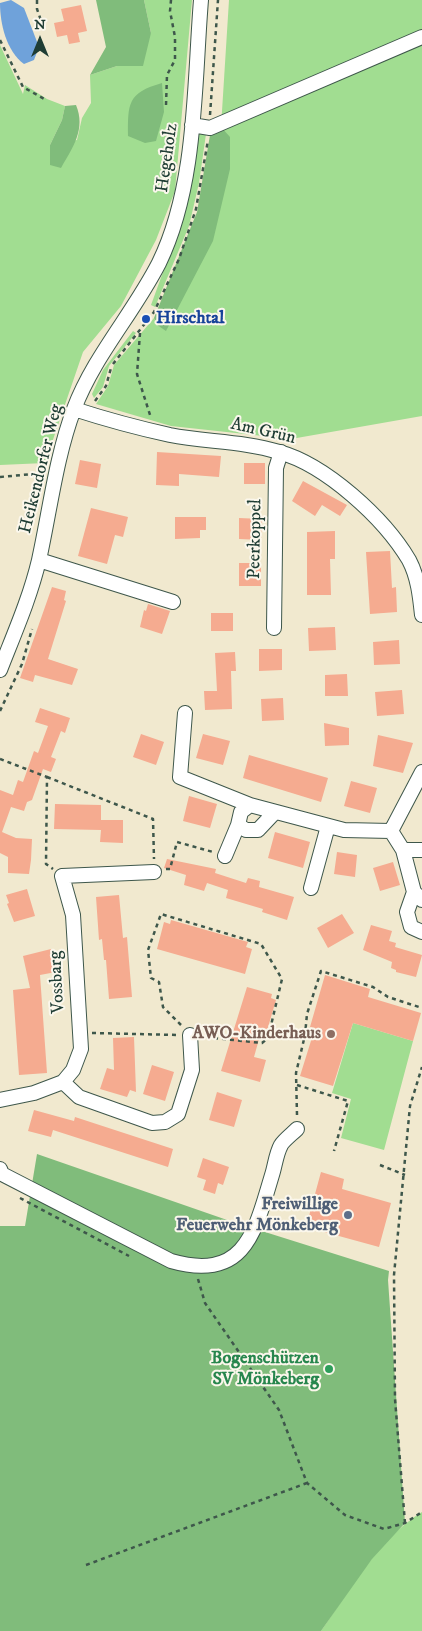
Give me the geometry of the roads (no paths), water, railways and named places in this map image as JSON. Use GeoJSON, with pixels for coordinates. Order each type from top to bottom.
{"type":"FeatureCollection","features":[{"type":"Feature","properties":{"kind":"street","name":"Hegeholz"},"geometry":{"type":"LineString","coordinates":[[131,310],[159,262],[178,215],[184,189],[192,125],[201,0]]}},
{"type":"Feature","properties":{"kind":"street"},"geometry":{"type":"LineString","coordinates":[[192,125],[210,128],[422,37]]}},
{"type":"Feature","properties":{"kind":"street","name":"Heikendorfer Weg"},"geometry":{"type":"LineString","coordinates":[[0,670],[31,592],[59,465],[80,411],[91,370],[131,310]]}},
{"type":"Feature","properties":{"kind":"street","name":"Am Grün"},"geometry":{"type":"LineString","coordinates":[[80,411],[170,435],[255,446],[281,452],[302,460],[326,475],[356,500],[416,559],[422,615]]}},
{"type":"Feature","properties":{"kind":"street","name":"Peerkoppel"},"geometry":{"type":"LineString","coordinates":[[274,628],[276,468],[281,452]]}},
{"type":"Feature","properties":{"kind":"street","name":"Heikendorfer Weg"},"geometry":{"type":"LineString","coordinates":[[39,560],[173,602]]}},
{"type":"Feature","properties":{"kind":"street"},"geometry":{"type":"LineString","coordinates":[[185,713],[180,777],[250,805],[328,826],[344,830],[391,831]]}},
{"type":"Feature","properties":{"kind":"street"},"geometry":{"type":"LineString","coordinates":[[391,831],[422,772]]}},
{"type":"Feature","properties":{"kind":"street"},"geometry":{"type":"LineString","coordinates":[[225,856],[238,825],[241,812],[250,805]]}},
{"type":"Feature","properties":{"kind":"street"},"geometry":{"type":"LineString","coordinates":[[238,825],[246,830],[258,830],[275,812]]}},
{"type":"Feature","properties":{"kind":"street"},"geometry":{"type":"LineString","coordinates":[[311,888],[328,826]]}},
{"type":"Feature","properties":{"kind":"street"},"geometry":{"type":"LineString","coordinates":[[391,831],[403,850],[418,896],[407,912],[411,927],[422,932]]}},
{"type":"Feature","properties":{"kind":"street"},"geometry":{"type":"LineString","coordinates":[[403,850],[422,850]]}},
{"type":"Feature","properties":{"kind":"street","name":"Vossbarg"},"geometry":{"type":"LineString","coordinates":[[63,1082],[73,1070],[81,1049],[73,915],[62,876],[154,872]]}},
{"type":"Feature","properties":{"kind":"street"},"geometry":{"type":"LineString","coordinates":[[0,1100],[34,1093],[63,1082],[79,1097],[152,1123],[165,1122],[178,1114],[192,1070],[190,1035]]}},
{"type":"Feature","properties":{"kind":"street"},"geometry":{"type":"LineString","coordinates":[[1,1172],[171,1261],[197,1267],[222,1263],[241,1251],[252,1236],[281,1145],[297,1129]]}},
{"type":"Feature","properties":{"kind":"water"},"geometry":{"type":"Polygon","coordinates":[[[11,0],[24,8],[39,47],[34,60],[24,64],[8,44],[1,19],[0,3],[11,0]]]}},
{"type":"Feature","properties":{"kind":"place","name":"Hirschtal"},"geometry":{"type":"Point","coordinates":[146,319]}},
{"type":"Feature","properties":{"kind":"place","name":"AWO-Kinderhaus"},"geometry":{"type":"Point","coordinates":[331,1034]}},
{"type":"Feature","properties":{"kind":"place","name":"Freiwillige Feuerwehr Mönkeberg"},"geometry":{"type":"Point","coordinates":[348,1215]}},
{"type":"Feature","properties":{"kind":"place","name":"Bogenschützen SV Mönkeberg"},"geometry":{"type":"Point","coordinates":[329,1369]}}]}
